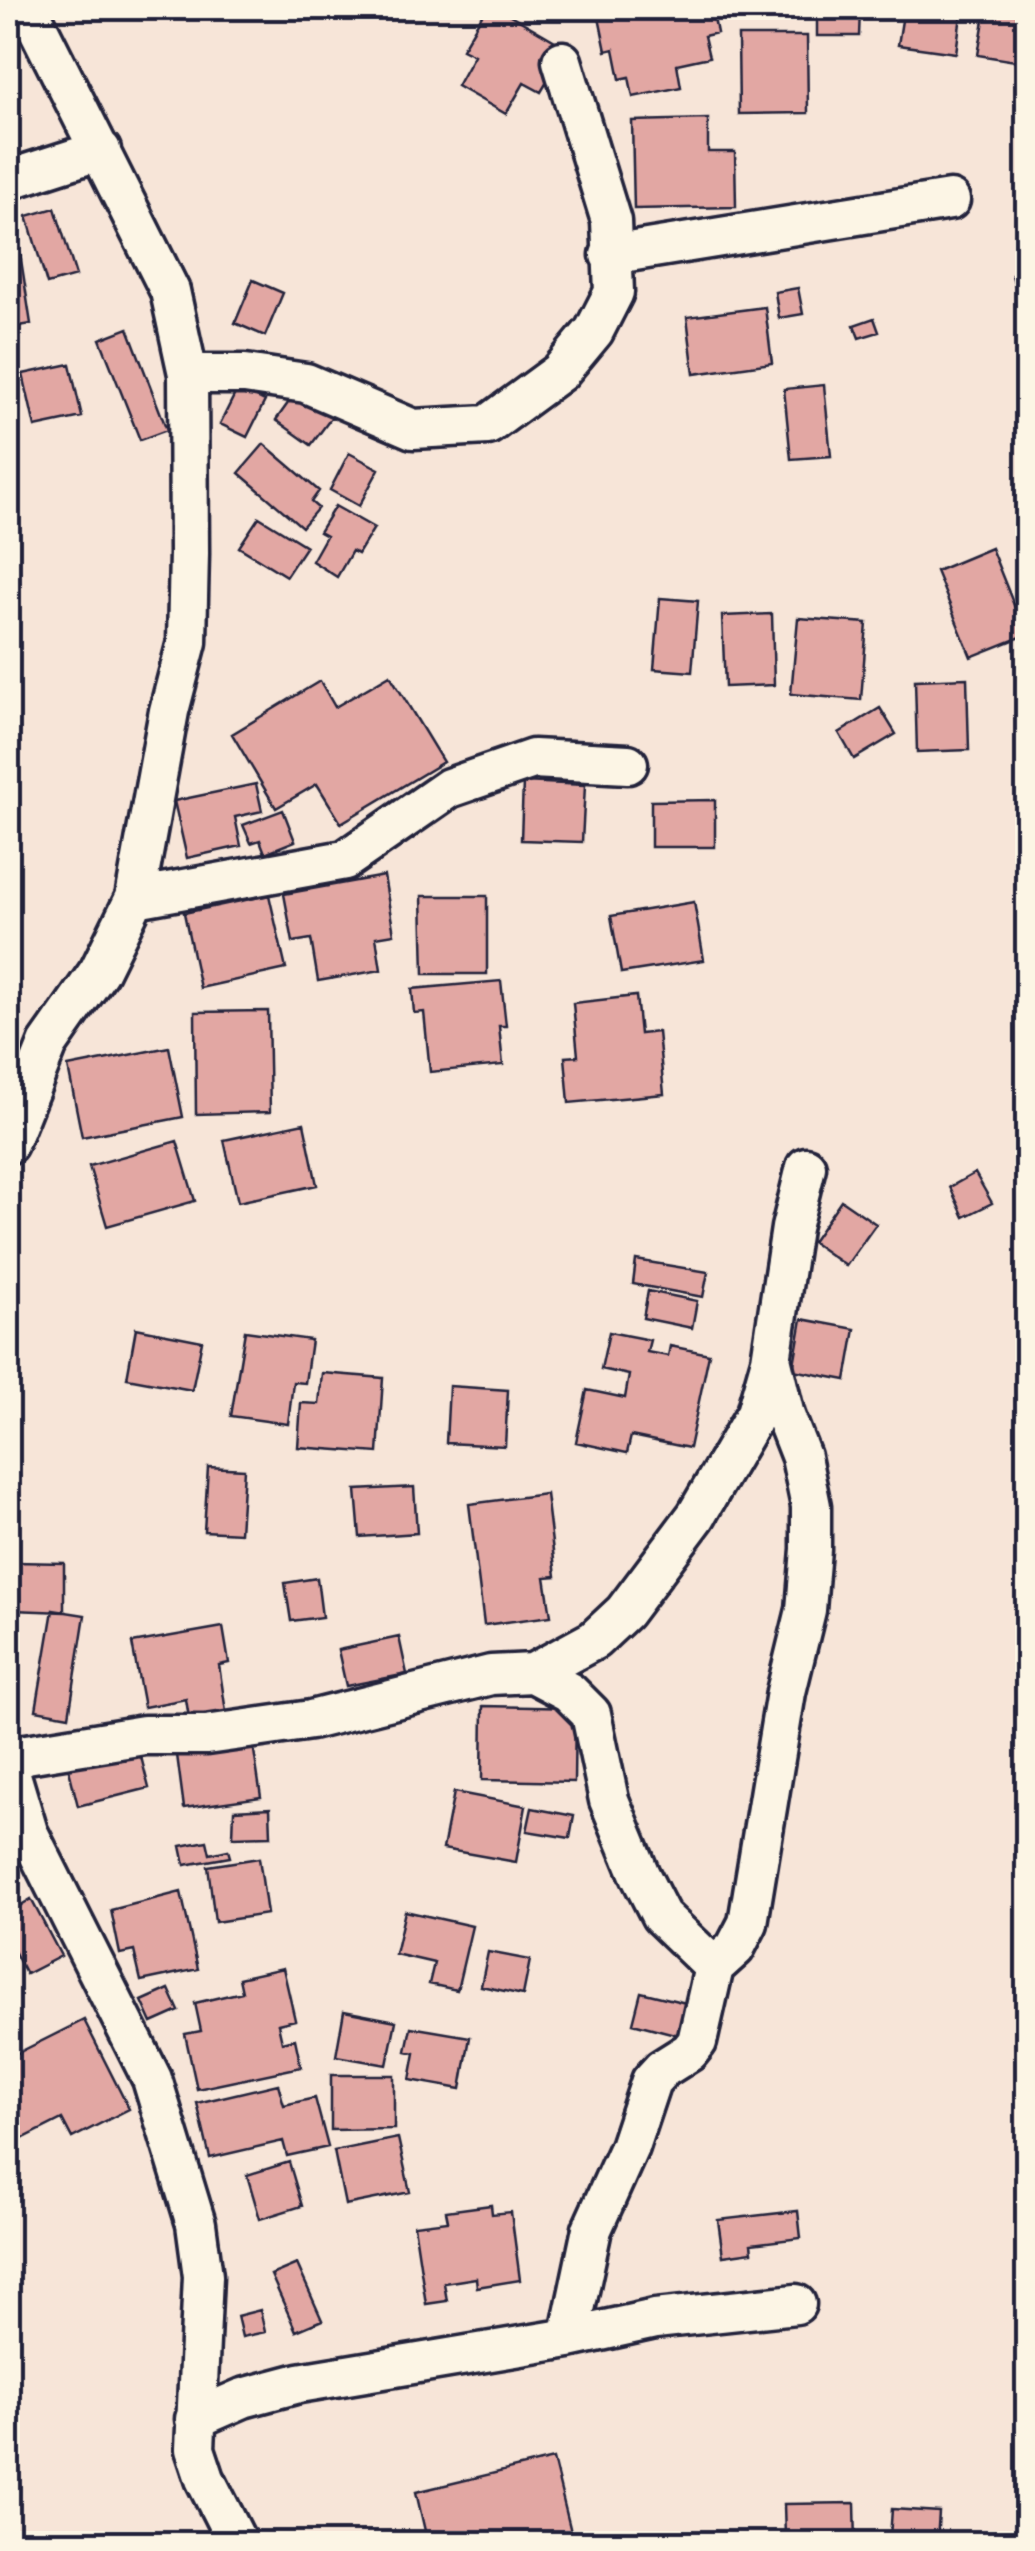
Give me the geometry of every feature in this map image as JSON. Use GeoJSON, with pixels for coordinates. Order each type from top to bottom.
{"type":"FeatureCollection","features":[{"type":"Feature","properties":{"kind":"street"},"geometry":{"type":"LineString","coordinates":[[8,1144],[48,1044],[99,970],[135,898],[169,711],[186,642],[188,374],[170,290],[28,8]]}},
{"type":"Feature","properties":{"kind":"street"},"geometry":{"type":"LineString","coordinates":[[188,374],[245,374],[306,384],[413,429],[488,425],[560,372],[594,331],[614,292],[611,220],[562,61]]}},
{"type":"Feature","properties":{"kind":"street"},"geometry":{"type":"LineString","coordinates":[[8,180],[101,150]]}},
{"type":"Feature","properties":{"kind":"street"},"geometry":{"type":"LineString","coordinates":[[610,255],[950,200]]}},
{"type":"Feature","properties":{"kind":"street"},"geometry":{"type":"LineString","coordinates":[[135,898],[345,860],[450,788],[533,759],[628,764]]}},
{"type":"Feature","properties":{"kind":"street"},"geometry":{"type":"LineString","coordinates":[[8,1757],[144,1735],[206,1735],[311,1720],[492,1676],[532,1673],[594,1640],[624,1612],[696,1516],[756,1413],[772,1360],[792,1228],[806,1167]]}},
{"type":"Feature","properties":{"kind":"street"},"geometry":{"type":"LineString","coordinates":[[569,2338],[592,2229],[629,2148],[651,2081],[698,2042],[714,1967],[735,1948],[748,1922],[786,1692],[806,1610],[810,1506],[801,1456],[784,1416],[772,1360]]}},
{"type":"Feature","properties":{"kind":"street"},"geometry":{"type":"LineString","coordinates":[[532,1673],[569,1692],[591,1714],[609,1800],[640,1875],[661,1916],[714,1967]]}},
{"type":"Feature","properties":{"kind":"street"},"geometry":{"type":"LineString","coordinates":[[8,1765],[28,1832],[152,2080],[196,2224],[202,2276],[194,2449],[238,2544]]}},
{"type":"Feature","properties":{"kind":"street"},"geometry":{"type":"LineString","coordinates":[[195,2419],[243,2398],[298,2383],[569,2338],[654,2319],[796,2304]]}},
{"type":"Feature","properties":{"kind":"building"},"geometry":{"type":"Polygon","coordinates":[[[486,8],[498,8],[567,48],[541,92],[524,83],[506,114],[457,86],[474,55],[462,49],[486,8]]]}},
{"type":"Feature","properties":{"kind":"building"},"geometry":{"type":"Polygon","coordinates":[[[597,8],[712,8],[717,33],[704,36],[709,57],[677,64],[681,87],[633,97],[629,77],[620,79],[614,49],[606,51],[597,8]]]}},
{"type":"Feature","properties":{"kind":"building"},"geometry":{"type":"Polygon","coordinates":[[[904,8],[961,15],[956,53],[898,45],[904,8]]]}},
{"type":"Feature","properties":{"kind":"building"},"geometry":{"type":"Polygon","coordinates":[[[986,8],[1028,13],[1022,62],[978,55],[986,8]]]}},
{"type":"Feature","properties":{"kind":"building"},"geometry":{"type":"Polygon","coordinates":[[[817,9],[860,10],[859,36],[817,36],[817,9]]]}},
{"type":"Feature","properties":{"kind":"building"},"geometry":{"type":"Polygon","coordinates":[[[738,36],[807,36],[808,113],[739,114],[738,36]]]}},
{"type":"Feature","properties":{"kind":"building"},"geometry":{"type":"Polygon","coordinates":[[[708,119],[708,152],[735,152],[736,207],[634,209],[632,121],[708,119]]]}},
{"type":"Feature","properties":{"kind":"building"},"geometry":{"type":"Polygon","coordinates":[[[55,208],[76,276],[47,284],[27,216],[55,208]]]}},
{"type":"Feature","properties":{"kind":"building"},"geometry":{"type":"Polygon","coordinates":[[[15,221],[31,324],[8,328],[8,222],[15,221]]]}},
{"type":"Feature","properties":{"kind":"building"},"geometry":{"type":"Polygon","coordinates":[[[1028,271],[1028,334],[1012,275],[1028,271]]]}},
{"type":"Feature","properties":{"kind":"building"},"geometry":{"type":"Polygon","coordinates":[[[253,280],[283,293],[265,336],[235,323],[253,280]]]}},
{"type":"Feature","properties":{"kind":"building"},"geometry":{"type":"Polygon","coordinates":[[[798,288],[803,314],[779,318],[775,292],[798,288]]]}},
{"type":"Feature","properties":{"kind":"building"},"geometry":{"type":"Polygon","coordinates":[[[765,307],[772,363],[694,374],[687,317],[765,307]]]}},
{"type":"Feature","properties":{"kind":"building"},"geometry":{"type":"Polygon","coordinates":[[[874,318],[879,332],[859,338],[854,325],[874,318]]]}},
{"type":"Feature","properties":{"kind":"building"},"geometry":{"type":"Polygon","coordinates":[[[128,328],[167,430],[140,440],[100,339],[128,328]]]}},
{"type":"Feature","properties":{"kind":"building"},"geometry":{"type":"Polygon","coordinates":[[[70,364],[82,417],[35,427],[23,374],[70,364]]]}},
{"type":"Feature","properties":{"kind":"building"},"geometry":{"type":"Polygon","coordinates":[[[301,385],[337,410],[311,445],[276,420],[301,385]]]}},
{"type":"Feature","properties":{"kind":"building"},"geometry":{"type":"Polygon","coordinates":[[[824,385],[831,456],[791,459],[784,389],[824,385]]]}},
{"type":"Feature","properties":{"kind":"building"},"geometry":{"type":"Polygon","coordinates":[[[238,388],[265,401],[247,437],[220,424],[238,388]]]}},
{"type":"Feature","properties":{"kind":"building"},"geometry":{"type":"Polygon","coordinates":[[[264,444],[319,491],[311,502],[318,508],[302,527],[239,473],[264,444]]]}},
{"type":"Feature","properties":{"kind":"building"},"geometry":{"type":"Polygon","coordinates":[[[349,453],[379,469],[359,506],[330,490],[349,453]]]}},
{"type":"Feature","properties":{"kind":"building"},"geometry":{"type":"Polygon","coordinates":[[[335,506],[374,528],[358,554],[352,551],[337,577],[312,561],[326,536],[319,532],[335,506]]]}},
{"type":"Feature","properties":{"kind":"building"},"geometry":{"type":"Polygon","coordinates":[[[259,517],[306,546],[286,576],[239,547],[259,517]]]}},
{"type":"Feature","properties":{"kind":"building"},"geometry":{"type":"Polygon","coordinates":[[[991,548],[1026,635],[971,657],[936,571],[991,548]]]}},
{"type":"Feature","properties":{"kind":"building"},"geometry":{"type":"Polygon","coordinates":[[[660,598],[698,601],[692,672],[654,669],[660,598]]]}},
{"type":"Feature","properties":{"kind":"building"},"geometry":{"type":"Polygon","coordinates":[[[772,614],[774,685],[725,687],[722,616],[772,614]]]}},
{"type":"Feature","properties":{"kind":"building"},"geometry":{"type":"Polygon","coordinates":[[[798,618],[867,623],[861,700],[791,694],[798,618]]]}},
{"type":"Feature","properties":{"kind":"building"},"geometry":{"type":"Polygon","coordinates":[[[390,675],[443,762],[341,823],[317,784],[276,808],[232,734],[320,681],[335,707],[390,675]]]}},
{"type":"Feature","properties":{"kind":"building"},"geometry":{"type":"Polygon","coordinates":[[[967,678],[969,750],[917,752],[915,680],[967,678]]]}},
{"type":"Feature","properties":{"kind":"building"},"geometry":{"type":"Polygon","coordinates":[[[880,708],[896,734],[854,759],[839,733],[880,708]]]}},
{"type":"Feature","properties":{"kind":"building"},"geometry":{"type":"Polygon","coordinates":[[[523,782],[585,785],[582,842],[521,840],[523,782]]]}},
{"type":"Feature","properties":{"kind":"building"},"geometry":{"type":"Polygon","coordinates":[[[256,784],[262,811],[235,817],[241,846],[187,858],[174,801],[256,784]]]}},
{"type":"Feature","properties":{"kind":"building"},"geometry":{"type":"Polygon","coordinates":[[[715,800],[715,847],[651,847],[651,801],[715,800]]]}},
{"type":"Feature","properties":{"kind":"building"},"geometry":{"type":"Polygon","coordinates":[[[283,810],[295,841],[265,853],[260,840],[251,843],[243,825],[283,810]]]}},
{"type":"Feature","properties":{"kind":"building"},"geometry":{"type":"Polygon","coordinates":[[[384,876],[394,934],[376,937],[381,970],[318,981],[311,939],[293,942],[284,894],[384,876]]]}},
{"type":"Feature","properties":{"kind":"building"},"geometry":{"type":"Polygon","coordinates":[[[269,895],[286,969],[200,988],[184,913],[269,895]]]}},
{"type":"Feature","properties":{"kind":"building"},"geometry":{"type":"Polygon","coordinates":[[[422,896],[487,896],[487,974],[424,974],[422,896]]]}},
{"type":"Feature","properties":{"kind":"building"},"geometry":{"type":"Polygon","coordinates":[[[694,902],[704,960],[621,973],[611,916],[694,902]]]}},
{"type":"Feature","properties":{"kind":"building"},"geometry":{"type":"Polygon","coordinates":[[[501,981],[506,1026],[499,1026],[503,1065],[430,1072],[424,1012],[414,1013],[412,989],[501,981]]]}},
{"type":"Feature","properties":{"kind":"building"},"geometry":{"type":"Polygon","coordinates":[[[636,996],[640,1034],[658,1032],[664,1094],[569,1103],[565,1057],[578,1056],[573,1003],[636,996]]]}},
{"type":"Feature","properties":{"kind":"building"},"geometry":{"type":"Polygon","coordinates":[[[268,1011],[270,1112],[196,1114],[195,1012],[268,1011]]]}},
{"type":"Feature","properties":{"kind":"building"},"geometry":{"type":"Polygon","coordinates":[[[169,1047],[183,1117],[82,1137],[68,1067],[169,1047]]]}},
{"type":"Feature","properties":{"kind":"building"},"geometry":{"type":"Polygon","coordinates":[[[304,1123],[317,1185],[238,1202],[224,1140],[304,1123]]]}},
{"type":"Feature","properties":{"kind":"building"},"geometry":{"type":"Polygon","coordinates":[[[177,1141],[195,1201],[107,1226],[89,1166],[177,1141]]]}},
{"type":"Feature","properties":{"kind":"building"},"geometry":{"type":"Polygon","coordinates":[[[975,1173],[992,1203],[964,1217],[950,1187],[975,1173]]]}},
{"type":"Feature","properties":{"kind":"building"},"geometry":{"type":"Polygon","coordinates":[[[841,1200],[876,1224],[846,1266],[812,1242],[841,1200]]]}},
{"type":"Feature","properties":{"kind":"building"},"geometry":{"type":"Polygon","coordinates":[[[636,1260],[708,1272],[703,1297],[633,1284],[636,1260]]]}},
{"type":"Feature","properties":{"kind":"building"},"geometry":{"type":"Polygon","coordinates":[[[648,1291],[697,1301],[692,1328],[643,1318],[648,1291]]]}},
{"type":"Feature","properties":{"kind":"building"},"geometry":{"type":"Polygon","coordinates":[[[802,1319],[855,1329],[846,1380],[793,1370],[802,1319]]]}},
{"type":"Feature","properties":{"kind":"building"},"geometry":{"type":"Polygon","coordinates":[[[136,1328],[202,1341],[192,1390],[127,1378],[136,1328]]]}},
{"type":"Feature","properties":{"kind":"building"},"geometry":{"type":"Polygon","coordinates":[[[245,1331],[311,1340],[305,1383],[293,1382],[288,1424],[231,1416],[245,1331]]]}},
{"type":"Feature","properties":{"kind":"building"},"geometry":{"type":"Polygon","coordinates":[[[609,1332],[650,1340],[647,1352],[668,1356],[670,1346],[709,1354],[689,1448],[631,1436],[627,1453],[576,1442],[587,1390],[625,1398],[629,1375],[601,1369],[609,1332]]]}},
{"type":"Feature","properties":{"kind":"building"},"geometry":{"type":"Polygon","coordinates":[[[322,1373],[383,1378],[378,1453],[298,1447],[301,1403],[319,1404],[322,1373]]]}},
{"type":"Feature","properties":{"kind":"building"},"geometry":{"type":"Polygon","coordinates":[[[449,1386],[508,1390],[505,1446],[446,1443],[449,1386]]]}},
{"type":"Feature","properties":{"kind":"building"},"geometry":{"type":"Polygon","coordinates":[[[208,1467],[244,1469],[240,1533],[204,1531],[208,1467]]]}},
{"type":"Feature","properties":{"kind":"building"},"geometry":{"type":"Polygon","coordinates":[[[414,1487],[417,1533],[360,1537],[356,1490],[414,1487]]]}},
{"type":"Feature","properties":{"kind":"building"},"geometry":{"type":"Polygon","coordinates":[[[546,1494],[556,1576],[545,1577],[551,1616],[484,1625],[469,1504],[546,1494]]]}},
{"type":"Feature","properties":{"kind":"building"},"geometry":{"type":"Polygon","coordinates":[[[14,1562],[64,1563],[64,1612],[13,1610],[14,1562]]]}},
{"type":"Feature","properties":{"kind":"building"},"geometry":{"type":"Polygon","coordinates":[[[317,1578],[322,1617],[291,1621],[285,1583],[317,1578]]]}},
{"type":"Feature","properties":{"kind":"building"},"geometry":{"type":"Polygon","coordinates":[[[53,1610],[85,1615],[69,1716],[36,1710],[53,1610]]]}},
{"type":"Feature","properties":{"kind":"building"},"geometry":{"type":"Polygon","coordinates":[[[223,1627],[229,1663],[219,1665],[226,1712],[189,1718],[186,1699],[144,1707],[132,1643],[223,1627]]]}},
{"type":"Feature","properties":{"kind":"building"},"geometry":{"type":"Polygon","coordinates":[[[399,1637],[407,1674],[346,1686],[338,1650],[399,1637]]]}},
{"type":"Feature","properties":{"kind":"building"},"geometry":{"type":"Polygon","coordinates":[[[483,1706],[575,1708],[574,1782],[482,1780],[483,1706]]]}},
{"type":"Feature","properties":{"kind":"building"},"geometry":{"type":"Polygon","coordinates":[[[253,1744],[261,1797],[184,1808],[177,1755],[253,1744]]]}},
{"type":"Feature","properties":{"kind":"building"},"geometry":{"type":"Polygon","coordinates":[[[138,1745],[149,1788],[78,1806],[67,1762],[138,1745]]]}},
{"type":"Feature","properties":{"kind":"building"},"geometry":{"type":"Polygon","coordinates":[[[454,1792],[526,1806],[516,1862],[443,1849],[454,1792]]]}},
{"type":"Feature","properties":{"kind":"building"},"geometry":{"type":"Polygon","coordinates":[[[270,1808],[271,1836],[233,1837],[234,1810],[270,1808]]]}},
{"type":"Feature","properties":{"kind":"building"},"geometry":{"type":"Polygon","coordinates":[[[532,1808],[574,1816],[570,1838],[527,1831],[532,1808]]]}},
{"type":"Feature","properties":{"kind":"building"},"geometry":{"type":"Polygon","coordinates":[[[207,1841],[210,1854],[228,1850],[230,1857],[185,1865],[181,1846],[207,1841]]]}},
{"type":"Feature","properties":{"kind":"building"},"geometry":{"type":"Polygon","coordinates":[[[8,1856],[18,1876],[9,1882],[21,1905],[31,1899],[61,1956],[26,1974],[8,1939],[8,1856]]]}},
{"type":"Feature","properties":{"kind":"building"},"geometry":{"type":"Polygon","coordinates":[[[259,1858],[267,1914],[215,1922],[208,1866],[259,1858]]]}},
{"type":"Feature","properties":{"kind":"building"},"geometry":{"type":"Polygon","coordinates":[[[181,1892],[198,1969],[141,1981],[134,1951],[120,1954],[111,1910],[181,1892]]]}},
{"type":"Feature","properties":{"kind":"building"},"geometry":{"type":"Polygon","coordinates":[[[405,1911],[472,1926],[457,1990],[429,1984],[434,1963],[395,1954],[405,1911]]]}},
{"type":"Feature","properties":{"kind":"building"},"geometry":{"type":"Polygon","coordinates":[[[488,1952],[530,1960],[523,1995],[481,1986],[488,1952]]]}},
{"type":"Feature","properties":{"kind":"building"},"geometry":{"type":"Polygon","coordinates":[[[283,1968],[295,2020],[278,2024],[282,2042],[295,2039],[301,2067],[197,2089],[185,2034],[201,2031],[195,2003],[242,1992],[239,1978],[283,1968]]]}},
{"type":"Feature","properties":{"kind":"building"},"geometry":{"type":"Polygon","coordinates":[[[169,1989],[179,2011],[152,2023],[142,2001],[169,1989]]]}},
{"type":"Feature","properties":{"kind":"building"},"geometry":{"type":"Polygon","coordinates":[[[641,1992],[694,2005],[686,2037],[633,2023],[641,1992]]]}},
{"type":"Feature","properties":{"kind":"building"},"geometry":{"type":"Polygon","coordinates":[[[344,2011],[396,2021],[387,2065],[336,2056],[344,2011]]]}},
{"type":"Feature","properties":{"kind":"building"},"geometry":{"type":"Polygon","coordinates":[[[84,2020],[129,2109],[72,2138],[62,2119],[14,2143],[8,2131],[8,2058],[84,2020]]]}},
{"type":"Feature","properties":{"kind":"building"},"geometry":{"type":"Polygon","coordinates":[[[411,2027],[470,2037],[461,2089],[410,2080],[415,2053],[406,2051],[411,2027]]]}},
{"type":"Feature","properties":{"kind":"building"},"geometry":{"type":"Polygon","coordinates":[[[331,2075],[394,2075],[394,2129],[331,2130],[331,2075]]]}},
{"type":"Feature","properties":{"kind":"building"},"geometry":{"type":"Polygon","coordinates":[[[278,2084],[284,2105],[315,2098],[328,2147],[287,2156],[283,2141],[210,2158],[197,2103],[278,2084]]]}},
{"type":"Feature","properties":{"kind":"building"},"geometry":{"type":"Polygon","coordinates":[[[398,2138],[410,2192],[345,2205],[334,2151],[398,2138]]]}},
{"type":"Feature","properties":{"kind":"building"},"geometry":{"type":"Polygon","coordinates":[[[289,2162],[302,2206],[260,2219],[247,2175],[289,2162]]]}},
{"type":"Feature","properties":{"kind":"building"},"geometry":{"type":"Polygon","coordinates":[[[491,2205],[492,2214],[511,2212],[520,2280],[477,2287],[476,2278],[444,2283],[447,2301],[426,2304],[414,2225],[448,2221],[446,2211],[491,2205]]]}},
{"type":"Feature","properties":{"kind":"building"},"geometry":{"type":"Polygon","coordinates":[[[798,2211],[801,2238],[751,2244],[752,2252],[723,2256],[718,2220],[798,2211]]]}},
{"type":"Feature","properties":{"kind":"building"},"geometry":{"type":"Polygon","coordinates":[[[297,2264],[322,2320],[296,2331],[271,2275],[297,2264]]]}},
{"type":"Feature","properties":{"kind":"building"},"geometry":{"type":"Polygon","coordinates":[[[260,2310],[265,2332],[242,2337],[237,2316],[260,2310]]]}},
{"type":"Feature","properties":{"kind":"building"},"geometry":{"type":"Polygon","coordinates":[[[553,2459],[574,2544],[428,2544],[416,2492],[553,2459]]]}},
{"type":"Feature","properties":{"kind":"building"},"geometry":{"type":"Polygon","coordinates":[[[855,2503],[856,2544],[775,2544],[775,2537],[785,2537],[784,2504],[855,2503]]]}},
{"type":"Feature","properties":{"kind":"building"},"geometry":{"type":"Polygon","coordinates":[[[892,2509],[939,2512],[937,2541],[890,2538],[892,2509]]]}}]}
